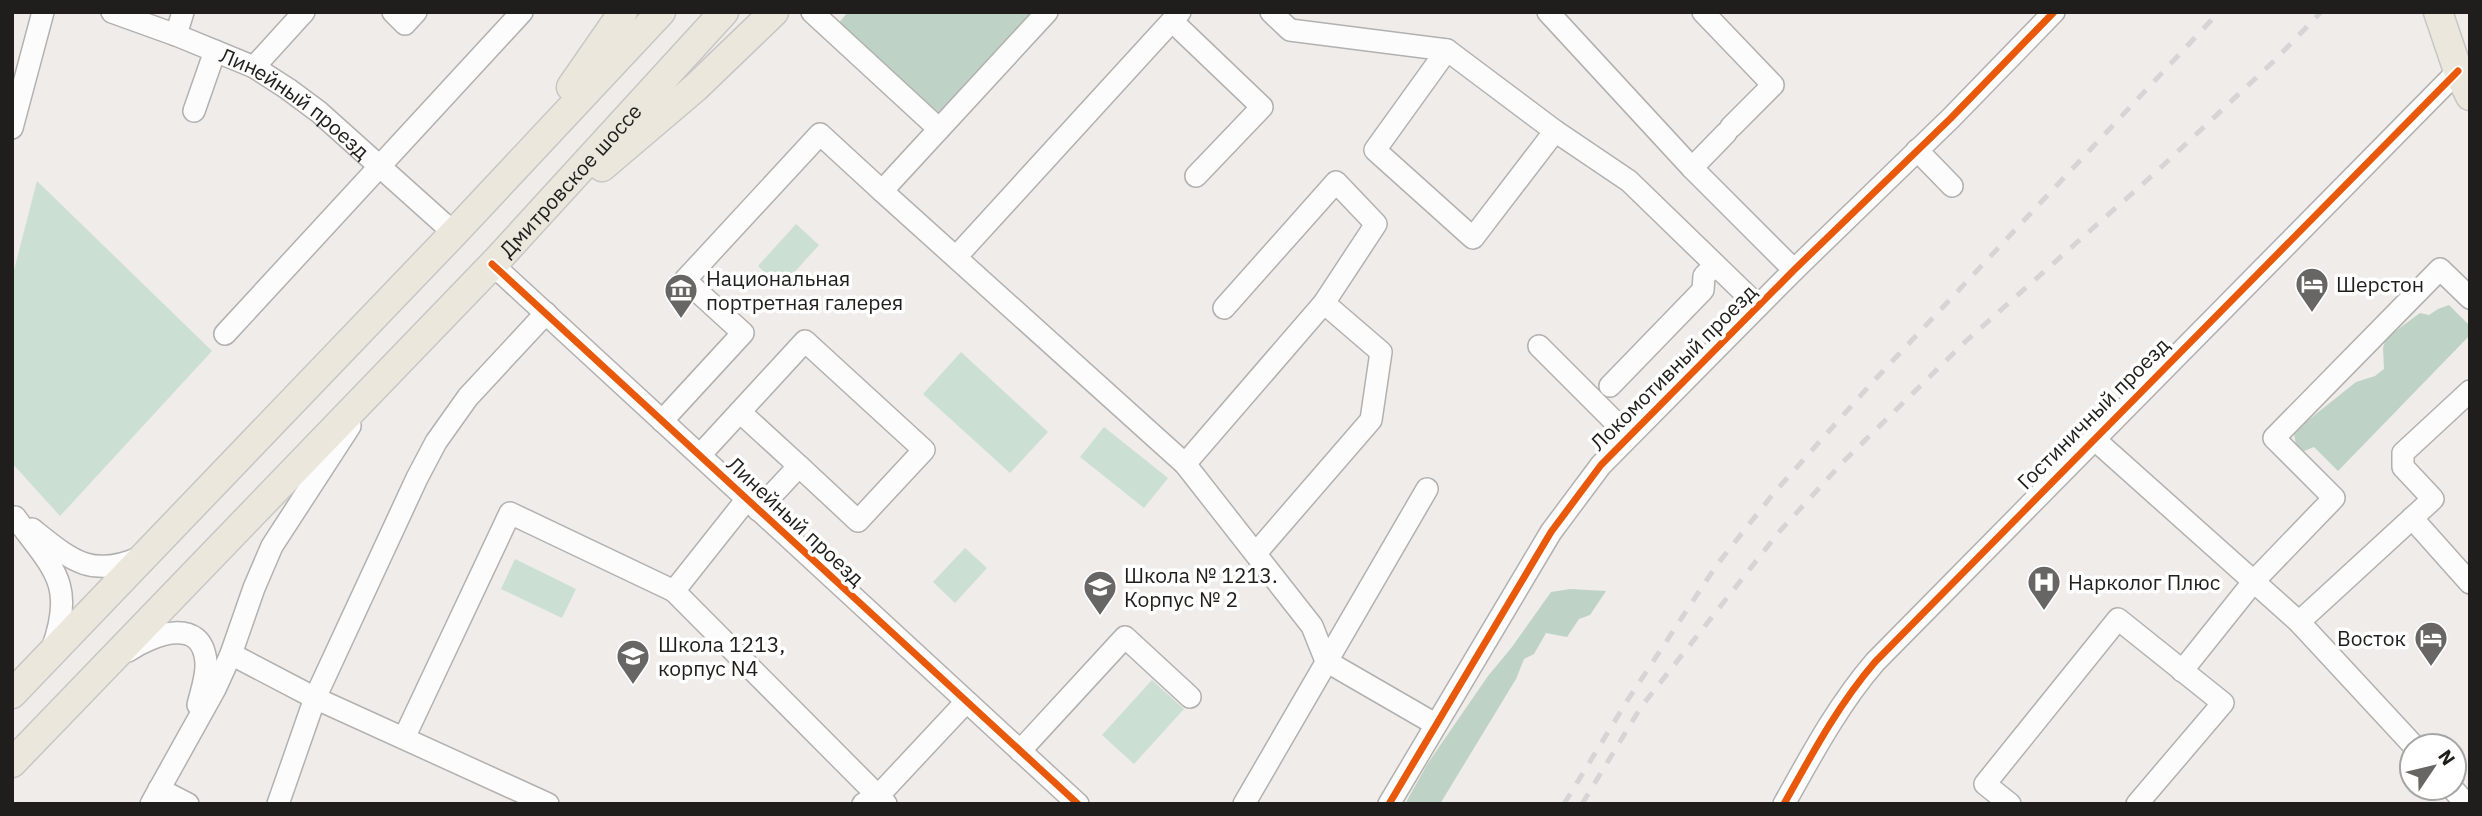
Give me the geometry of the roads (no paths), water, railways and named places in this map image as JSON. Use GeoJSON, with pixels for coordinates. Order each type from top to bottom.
{"type":"FeatureCollection","features":[{"type":"Feature","properties":{"kind":"main road"},"geometry":{"type":"LineString","coordinates":[[519,162],[623,12]]}},
{"type":"Feature","properties":{"kind":"main road"},"geometry":{"type":"LineString","coordinates":[[12,694],[454,233],[661,12]]}},
{"type":"Feature","properties":{"kind":"main road","name":"Дмитровское шоссе"},"geometry":{"type":"LineString","coordinates":[[12,763],[495,261],[724,12]]}},
{"type":"Feature","properties":{"kind":"main road"},"geometry":{"type":"LineString","coordinates":[[495,261],[695,88],[774,12]]}},
{"type":"Feature","properties":{"kind":"main road"},"geometry":{"type":"LineString","coordinates":[[2438,12],[2458,71],[2470,96]]}},
{"type":"Feature","properties":{"kind":"street"},"geometry":{"type":"LineString","coordinates":[[12,128],[43,12]]}},
{"type":"Feature","properties":{"kind":"street","name":"Линейный проезд"},"geometry":{"type":"LineString","coordinates":[[112,12],[176,34],[254,67],[319,112],[454,233]]}},
{"type":"Feature","properties":{"kind":"street"},"geometry":{"type":"LineString","coordinates":[[176,34],[183,12]]}},
{"type":"Feature","properties":{"kind":"street"},"geometry":{"type":"LineString","coordinates":[[254,67],[304,12]]}},
{"type":"Feature","properties":{"kind":"street"},"geometry":{"type":"LineString","coordinates":[[393,12],[405,24],[416,12]]}},
{"type":"Feature","properties":{"kind":"street"},"geometry":{"type":"LineString","coordinates":[[225,334],[522,12]]}},
{"type":"Feature","properties":{"kind":"street"},"geometry":{"type":"LineString","coordinates":[[812,12],[939,129]]}},
{"type":"Feature","properties":{"kind":"street"},"geometry":{"type":"LineString","coordinates":[[882,191],[1047,12]]}},
{"type":"Feature","properties":{"kind":"street"},"geometry":{"type":"LineString","coordinates":[[1271,12],[1290,30],[1447,50],[1555,131],[1629,181],[1758,306]]}},
{"type":"Feature","properties":{"kind":"street"},"geometry":{"type":"LineString","coordinates":[[1548,12],[1692,168],[1794,270]]}},
{"type":"Feature","properties":{"kind":"street"},"geometry":{"type":"LineString","coordinates":[[1692,168],[1773,85],[1703,12]]}},
{"type":"Feature","properties":{"kind":"street","name":"Локомотивный проезд"},"geometry":{"type":"LineString","coordinates":[[1389,804],[1551,532],[1579,492],[1628,435],[2054,12]]}},
{"type":"Feature","properties":{"kind":"street"},"geometry":{"type":"LineString","coordinates":[[956,257],[1176,17],[1262,107],[1196,176]]}},
{"type":"Feature","properties":{"kind":"street"},"geometry":{"type":"LineString","coordinates":[[1447,50],[1375,150],[1473,238],[1555,131]]}},
{"type":"Feature","properties":{"kind":"street"},"geometry":{"type":"LineString","coordinates":[[194,111],[215,51]]}},
{"type":"Feature","properties":{"kind":"street","name":"Гостиничный проезд"},"geometry":{"type":"LineString","coordinates":[[1785,803],[1835,714],[1875,662],[2093,438],[2458,71]]}},
{"type":"Feature","properties":{"kind":"street"},"geometry":{"type":"LineString","coordinates":[[662,421],[743,333],[685,279],[820,134],[1185,464],[1312,626],[1326,661],[1435,724]]}},
{"type":"Feature","properties":{"kind":"street"},"geometry":{"type":"LineString","coordinates":[[1917,150],[1952,186]]}},
{"type":"Feature","properties":{"kind":"street"},"geometry":{"type":"LineString","coordinates":[[1185,464],[1324,303],[1376,224],[1336,182],[1224,308]]}},
{"type":"Feature","properties":{"kind":"street","name":"Линейный проезд"},"geometry":{"type":"LineString","coordinates":[[495,261],[546,313],[752,505],[1078,804]]}},
{"type":"Feature","properties":{"kind":"street"},"geometry":{"type":"LineString","coordinates":[[1610,386],[1703,289],[1704,276],[1715,265]]}},
{"type":"Feature","properties":{"kind":"street"},"geometry":{"type":"LineString","coordinates":[[2182,671],[2254,582],[2334,498],[2274,438],[2440,268],[2470,298]]}},
{"type":"Feature","properties":{"kind":"street"},"geometry":{"type":"LineString","coordinates":[[1256,553],[1371,420],[1381,352],[1324,303]]}},
{"type":"Feature","properties":{"kind":"street"},"geometry":{"type":"LineString","coordinates":[[278,804],[315,698],[436,442],[468,397],[546,313]]}},
{"type":"Feature","properties":{"kind":"street"},"geometry":{"type":"LineString","coordinates":[[699,455],[805,341],[924,450],[858,521],[740,412]]}},
{"type":"Feature","properties":{"kind":"street"},"geometry":{"type":"LineString","coordinates":[[1539,346],[1628,435]]}},
{"type":"Feature","properties":{"kind":"street"},"geometry":{"type":"LineString","coordinates":[[188,804],[155,796],[215,689],[272,546],[383,376]]}},
{"type":"Feature","properties":{"kind":"street"},"geometry":{"type":"LineString","coordinates":[[2299,622],[2433,499],[2403,467],[2403,453],[2470,391]]}},
{"type":"Feature","properties":{"kind":"street"},"geometry":{"type":"LineString","coordinates":[[2093,438],[2299,622],[2401,732]]}},
{"type":"Feature","properties":{"kind":"street"},"geometry":{"type":"LineString","coordinates":[[674,591],[752,505],[799,466]]}},
{"type":"Feature","properties":{"kind":"street"},"geometry":{"type":"LineString","coordinates":[[1244,804],[1427,489]]}},
{"type":"Feature","properties":{"kind":"street"},"geometry":{"type":"LineString","coordinates":[[404,738],[510,513],[674,591],[876,801],[966,702]]}},
{"type":"Feature","properties":{"kind":"street"},"geometry":{"type":"LineString","coordinates":[[13,516],[78,562],[96,567],[121,565],[146,554]]}},
{"type":"Feature","properties":{"kind":"street"},"geometry":{"type":"LineString","coordinates":[[13,516],[61,583],[64,604],[61,624],[50,655]]}},
{"type":"Feature","properties":{"kind":"street"},"geometry":{"type":"LineString","coordinates":[[2412,519],[2470,583]]}},
{"type":"Feature","properties":{"kind":"street"},"geometry":{"type":"LineString","coordinates":[[2010,804],[1985,784],[2118,619],[2223,703],[2137,804]]}},
{"type":"Feature","properties":{"kind":"street"},"geometry":{"type":"LineString","coordinates":[[93,678],[149,639],[164,633],[179,632],[189,635],[198,642],[206,664],[192,727]]}},
{"type":"Feature","properties":{"kind":"street"},"geometry":{"type":"LineString","coordinates":[[1020,751],[1125,637],[1189,696]]}},
{"type":"Feature","properties":{"kind":"street"},"geometry":{"type":"LineString","coordinates":[[231,654],[315,698],[548,804]]}},
{"type":"Feature","properties":{"kind":"railway"},"geometry":{"type":"LineString","coordinates":[[1564,804],[1627,701],[1716,566],[1773,494],[1870,385],[2219,12]]}},
{"type":"Feature","properties":{"kind":"railway"},"geometry":{"type":"LineString","coordinates":[[1582,804],[1641,707],[1779,532],[1842,463],[1966,341],[2155,173],[2276,59],[2321,12]]}},
{"type":"Feature","properties":{"kind":"place","name":"Шерстон"},"geometry":{"type":"Point","coordinates":[2312,314]}},
{"type":"Feature","properties":{"kind":"place","name":"Национальная портретная галерея"},"geometry":{"type":"Point","coordinates":[681,320]}},
{"type":"Feature","properties":{"kind":"place","name":"Нарколог Плюс"},"geometry":{"type":"Point","coordinates":[2044,612]}},
{"type":"Feature","properties":{"kind":"place","name":"Школа № 1213. Корпус № 2"},"geometry":{"type":"Point","coordinates":[1100,617]}},
{"type":"Feature","properties":{"kind":"place","name":"Восток"},"geometry":{"type":"Point","coordinates":[2431,668]}},
{"type":"Feature","properties":{"kind":"place","name":"Школа 1213, корпус N4"},"geometry":{"type":"Point","coordinates":[633,686]}}]}
